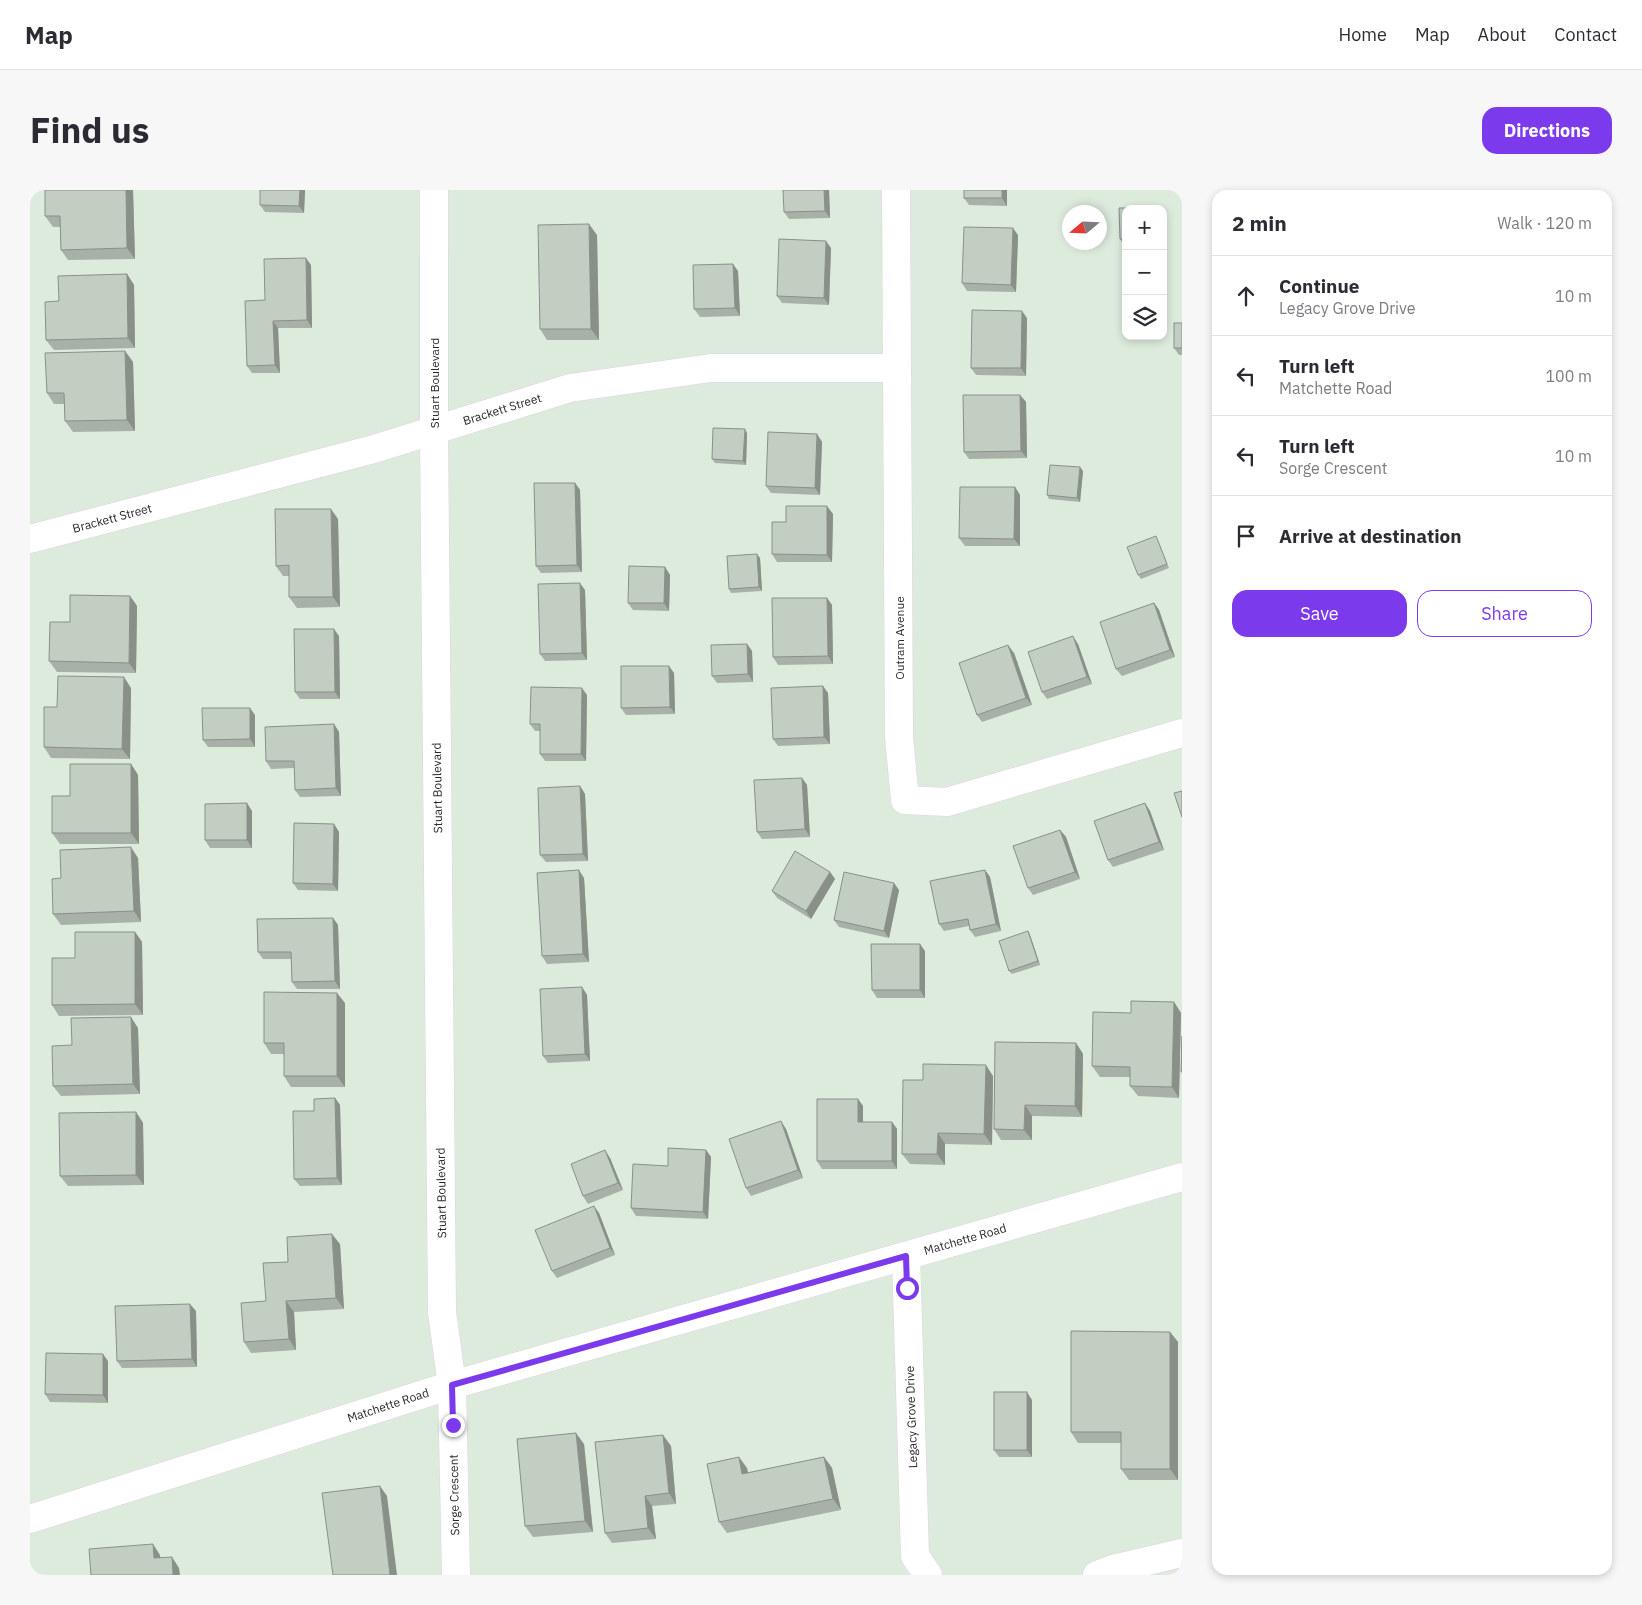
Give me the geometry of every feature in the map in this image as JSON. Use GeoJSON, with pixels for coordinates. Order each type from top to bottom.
{"type":"FeatureCollection","features":[{"type":"Feature","properties":{"kind":"street","name":"Stuart Boulevard"},"geometry":{"type":"LineString","coordinates":[[434,190],[434,430],[442,1312],[452,1385]]}},
{"type":"Feature","properties":{"kind":"street","name":"Outram Avenue"},"geometry":{"type":"LineString","coordinates":[[896,190],[899,737],[905,800],[947,802],[1182,734]]}},
{"type":"Feature","properties":{"kind":"street","name":"Brackett Street"},"geometry":{"type":"LineString","coordinates":[[30,540],[365,451],[570,388],[711,368],[897,368]]}},
{"type":"Feature","properties":{"kind":"street","name":"Matchette Road"},"geometry":{"type":"LineString","coordinates":[[30,1519],[452,1385],[1182,1177]]}},
{"type":"Feature","properties":{"kind":"street","name":"Legacy Grove Drive"},"geometry":{"type":"LineString","coordinates":[[906,1256],[915,1556],[928,1575]]}},
{"type":"Feature","properties":{"kind":"street","name":"Sorge Crescent"},"geometry":{"type":"LineString","coordinates":[[452,1385],[456,1575]]}},
{"type":"Feature","properties":{"kind":"street"},"geometry":{"type":"LineString","coordinates":[[1097,1575],[1113,1569],[1182,1552]]}},
{"type":"Feature","properties":{"kind":"building"},"geometry":{"type":"Polygon","coordinates":[[[45,190],[126,190],[127,248],[61,250],[60,216],[45,216],[45,190]]]}},
{"type":"Feature","properties":{"kind":"building"},"geometry":{"type":"Polygon","coordinates":[[[260,190],[300,190],[299,206],[260,205],[260,190]]]}},
{"type":"Feature","properties":{"kind":"building"},"geometry":{"type":"Polygon","coordinates":[[[783,190],[824,190],[825,211],[784,212],[783,190]]]}},
{"type":"Feature","properties":{"kind":"building"},"geometry":{"type":"Polygon","coordinates":[[[964,190],[1002,190],[1002,198],[964,198],[964,190]]]}},
{"type":"Feature","properties":{"kind":"building"},"geometry":{"type":"Polygon","coordinates":[[[1119,208],[1122,208],[1122,239],[1120,239],[1119,208]]]}},
{"type":"Feature","properties":{"kind":"building"},"geometry":{"type":"Polygon","coordinates":[[[589,224],[591,329],[540,329],[538,225],[589,224]]]}},
{"type":"Feature","properties":{"kind":"building"},"geometry":{"type":"Polygon","coordinates":[[[964,227],[1013,228],[1011,285],[962,283],[964,227]]]}},
{"type":"Feature","properties":{"kind":"building"},"geometry":{"type":"Polygon","coordinates":[[[779,239],[826,241],[824,298],[777,296],[779,239]]]}},
{"type":"Feature","properties":{"kind":"building"},"geometry":{"type":"Polygon","coordinates":[[[306,258],[307,320],[273,321],[275,365],[247,366],[245,301],[265,300],[264,259],[306,258]]]}},
{"type":"Feature","properties":{"kind":"building"},"geometry":{"type":"Polygon","coordinates":[[[733,264],[735,308],[694,309],[693,265],[733,264]]]}},
{"type":"Feature","properties":{"kind":"building"},"geometry":{"type":"Polygon","coordinates":[[[127,274],[128,338],[46,340],[45,302],[59,301],[58,276],[127,274]]]}},
{"type":"Feature","properties":{"kind":"building"},"geometry":{"type":"Polygon","coordinates":[[[972,310],[1022,311],[1021,368],[971,368],[972,310]]]}},
{"type":"Feature","properties":{"kind":"building"},"geometry":{"type":"Polygon","coordinates":[[[1174,323],[1182,323],[1182,348],[1174,348],[1174,323]]]}},
{"type":"Feature","properties":{"kind":"building"},"geometry":{"type":"Polygon","coordinates":[[[125,351],[127,420],[65,421],[64,393],[47,393],[45,353],[125,351]]]}},
{"type":"Feature","properties":{"kind":"building"},"geometry":{"type":"Polygon","coordinates":[[[963,395],[1020,395],[1021,451],[964,452],[963,395]]]}},
{"type":"Feature","properties":{"kind":"building"},"geometry":{"type":"Polygon","coordinates":[[[713,428],[745,429],[743,461],[712,459],[713,428]]]}},
{"type":"Feature","properties":{"kind":"building"},"geometry":{"type":"Polygon","coordinates":[[[768,432],[817,434],[815,488],[766,486],[768,432]]]}},
{"type":"Feature","properties":{"kind":"building"},"geometry":{"type":"Polygon","coordinates":[[[1050,465],[1080,467],[1077,498],[1047,495],[1050,465]]]}},
{"type":"Feature","properties":{"kind":"building"},"geometry":{"type":"Polygon","coordinates":[[[534,483],[575,483],[577,565],[536,566],[534,483]]]}},
{"type":"Feature","properties":{"kind":"building"},"geometry":{"type":"Polygon","coordinates":[[[960,487],[1015,487],[1014,539],[959,538],[960,487]]]}},
{"type":"Feature","properties":{"kind":"building"},"geometry":{"type":"Polygon","coordinates":[[[786,506],[827,506],[827,555],[772,554],[772,522],[786,522],[786,506]]]}},
{"type":"Feature","properties":{"kind":"building"},"geometry":{"type":"Polygon","coordinates":[[[275,509],[331,509],[333,597],[289,597],[289,565],[276,566],[275,509]]]}},
{"type":"Feature","properties":{"kind":"building"},"geometry":{"type":"Polygon","coordinates":[[[1156,536],[1167,564],[1138,575],[1127,547],[1156,536]]]}},
{"type":"Feature","properties":{"kind":"building"},"geometry":{"type":"Polygon","coordinates":[[[757,554],[759,587],[729,589],[727,556],[757,554]]]}},
{"type":"Feature","properties":{"kind":"building"},"geometry":{"type":"Polygon","coordinates":[[[629,566],[665,567],[664,603],[628,603],[629,566]]]}},
{"type":"Feature","properties":{"kind":"building"},"geometry":{"type":"Polygon","coordinates":[[[580,583],[582,653],[540,654],[538,584],[580,583]]]}},
{"type":"Feature","properties":{"kind":"building"},"geometry":{"type":"Polygon","coordinates":[[[70,595],[130,596],[129,663],[49,661],[50,622],[70,622],[70,595]]]}},
{"type":"Feature","properties":{"kind":"building"},"geometry":{"type":"Polygon","coordinates":[[[772,598],[827,598],[828,656],[773,657],[772,598]]]}},
{"type":"Feature","properties":{"kind":"building"},"geometry":{"type":"Polygon","coordinates":[[[1154,603],[1170,650],[1116,669],[1100,622],[1154,603]]]}},
{"type":"Feature","properties":{"kind":"building"},"geometry":{"type":"Polygon","coordinates":[[[294,629],[334,629],[335,692],[295,692],[294,629]]]}},
{"type":"Feature","properties":{"kind":"building"},"geometry":{"type":"Polygon","coordinates":[[[1073,636],[1087,677],[1042,692],[1028,652],[1073,636]]]}},
{"type":"Feature","properties":{"kind":"building"},"geometry":{"type":"Polygon","coordinates":[[[747,644],[748,674],[712,676],[711,645],[747,644]]]}},
{"type":"Feature","properties":{"kind":"building"},"geometry":{"type":"Polygon","coordinates":[[[1008,645],[1026,698],[977,715],[959,663],[1008,645]]]}},
{"type":"Feature","properties":{"kind":"building"},"geometry":{"type":"Polygon","coordinates":[[[621,666],[669,666],[670,707],[621,708],[621,666]]]}},
{"type":"Feature","properties":{"kind":"building"},"geometry":{"type":"Polygon","coordinates":[[[58,676],[124,677],[122,749],[44,747],[44,707],[57,707],[58,676]]]}},
{"type":"Feature","properties":{"kind":"building"},"geometry":{"type":"Polygon","coordinates":[[[823,686],[824,737],[773,739],[771,688],[823,686]]]}},
{"type":"Feature","properties":{"kind":"building"},"geometry":{"type":"Polygon","coordinates":[[[531,687],[582,688],[581,754],[540,754],[540,724],[530,724],[531,687]]]}},
{"type":"Feature","properties":{"kind":"building"},"geometry":{"type":"Polygon","coordinates":[[[202,708],[250,708],[250,739],[203,740],[202,708]]]}},
{"type":"Feature","properties":{"kind":"building"},"geometry":{"type":"Polygon","coordinates":[[[334,724],[336,788],[295,790],[294,761],[266,761],[265,727],[334,724]]]}},
{"type":"Feature","properties":{"kind":"building"},"geometry":{"type":"Polygon","coordinates":[[[70,764],[131,764],[131,833],[52,833],[52,796],[70,796],[70,764]]]}},
{"type":"Feature","properties":{"kind":"building"},"geometry":{"type":"Polygon","coordinates":[[[802,778],[805,829],[757,832],[754,780],[802,778]]]}},
{"type":"Feature","properties":{"kind":"building"},"geometry":{"type":"Polygon","coordinates":[[[580,786],[583,854],[540,855],[538,788],[580,786]]]}},
{"type":"Feature","properties":{"kind":"building"},"geometry":{"type":"Polygon","coordinates":[[[1182,791],[1182,817],[1174,793],[1182,791]]]}},
{"type":"Feature","properties":{"kind":"building"},"geometry":{"type":"Polygon","coordinates":[[[247,803],[247,840],[205,840],[205,804],[247,803]]]}},
{"type":"Feature","properties":{"kind":"building"},"geometry":{"type":"Polygon","coordinates":[[[1145,803],[1159,842],[1108,860],[1094,821],[1145,803]]]}},
{"type":"Feature","properties":{"kind":"building"},"geometry":{"type":"Polygon","coordinates":[[[294,823],[334,824],[333,884],[293,883],[294,823]]]}},
{"type":"Feature","properties":{"kind":"building"},"geometry":{"type":"Polygon","coordinates":[[[1060,830],[1075,872],[1028,888],[1013,846],[1060,830]]]}},
{"type":"Feature","properties":{"kind":"building"},"geometry":{"type":"Polygon","coordinates":[[[131,847],[134,911],[53,914],[52,879],[61,878],[60,850],[131,847]]]}},
{"type":"Feature","properties":{"kind":"building"},"geometry":{"type":"Polygon","coordinates":[[[795,851],[830,872],[806,911],[772,891],[795,851]]]}},
{"type":"Feature","properties":{"kind":"building"},"geometry":{"type":"Polygon","coordinates":[[[579,870],[583,954],[542,956],[537,873],[579,870]]]}},
{"type":"Feature","properties":{"kind":"building"},"geometry":{"type":"Polygon","coordinates":[[[985,870],[996,924],[970,930],[968,919],[939,924],[930,881],[985,870]]]}},
{"type":"Feature","properties":{"kind":"building"},"geometry":{"type":"Polygon","coordinates":[[[844,872],[894,883],[884,931],[834,920],[844,872]]]}},
{"type":"Feature","properties":{"kind":"building"},"geometry":{"type":"Polygon","coordinates":[[[333,918],[335,981],[292,982],[291,952],[258,952],[257,919],[333,918]]]}},
{"type":"Feature","properties":{"kind":"building"},"geometry":{"type":"Polygon","coordinates":[[[1028,931],[1038,961],[1009,971],[999,941],[1028,931]]]}},
{"type":"Feature","properties":{"kind":"building"},"geometry":{"type":"Polygon","coordinates":[[[75,932],[135,932],[135,1004],[52,1005],[52,958],[75,958],[75,932]]]}},
{"type":"Feature","properties":{"kind":"building"},"geometry":{"type":"Polygon","coordinates":[[[871,944],[920,944],[920,990],[872,990],[871,944]]]}},
{"type":"Feature","properties":{"kind":"building"},"geometry":{"type":"Polygon","coordinates":[[[582,987],[585,1054],[543,1056],[540,989],[582,987]]]}},
{"type":"Feature","properties":{"kind":"building"},"geometry":{"type":"Polygon","coordinates":[[[264,992],[337,993],[337,1076],[284,1076],[284,1043],[264,1043],[264,992]]]}},
{"type":"Feature","properties":{"kind":"building"},"geometry":{"type":"Polygon","coordinates":[[[1131,1001],[1174,1002],[1172,1087],[1130,1086],[1130,1067],[1092,1066],[1093,1012],[1131,1013],[1131,1001]]]}},
{"type":"Feature","properties":{"kind":"building"},"geometry":{"type":"Polygon","coordinates":[[[131,1017],[133,1084],[53,1086],[52,1046],[72,1045],[71,1018],[131,1017]]]}},
{"type":"Feature","properties":{"kind":"building"},"geometry":{"type":"Polygon","coordinates":[[[1182,1036],[1182,1072],[1181,1072],[1182,1036]]]}},
{"type":"Feature","properties":{"kind":"building"},"geometry":{"type":"Polygon","coordinates":[[[995,1042],[1076,1043],[1075,1106],[1025,1105],[1024,1130],[994,1129],[995,1042]]]}},
{"type":"Feature","properties":{"kind":"building"},"geometry":{"type":"Polygon","coordinates":[[[923,1064],[986,1065],[984,1134],[938,1133],[937,1154],[902,1154],[903,1080],[923,1080],[923,1064]]]}},
{"type":"Feature","properties":{"kind":"building"},"geometry":{"type":"Polygon","coordinates":[[[335,1098],[337,1178],[294,1179],[293,1111],[314,1111],[314,1099],[335,1098]]]}},
{"type":"Feature","properties":{"kind":"building"},"geometry":{"type":"Polygon","coordinates":[[[817,1099],[858,1099],[858,1122],[892,1122],[892,1161],[817,1161],[817,1099]]]}},
{"type":"Feature","properties":{"kind":"building"},"geometry":{"type":"Polygon","coordinates":[[[136,1112],[136,1175],[60,1176],[59,1113],[136,1112]]]}},
{"type":"Feature","properties":{"kind":"building"},"geometry":{"type":"Polygon","coordinates":[[[781,1121],[798,1170],[746,1188],[729,1139],[781,1121]]]}},
{"type":"Feature","properties":{"kind":"building"},"geometry":{"type":"Polygon","coordinates":[[[668,1148],[706,1150],[703,1212],[631,1208],[633,1164],[668,1166],[668,1148]]]}},
{"type":"Feature","properties":{"kind":"building"},"geometry":{"type":"Polygon","coordinates":[[[605,1150],[618,1183],[583,1196],[571,1164],[605,1150]]]}},
{"type":"Feature","properties":{"kind":"building"},"geometry":{"type":"Polygon","coordinates":[[[594,1206],[610,1248],[552,1271],[535,1230],[594,1206]]]}},
{"type":"Feature","properties":{"kind":"building"},"geometry":{"type":"Polygon","coordinates":[[[332,1234],[336,1298],[286,1301],[289,1339],[244,1342],[241,1303],[266,1301],[263,1263],[288,1262],[287,1237],[332,1234]]]}},
{"type":"Feature","properties":{"kind":"building"},"geometry":{"type":"Polygon","coordinates":[[[190,1304],[192,1359],[117,1361],[115,1306],[190,1304]]]}},
{"type":"Feature","properties":{"kind":"building"},"geometry":{"type":"Polygon","coordinates":[[[1071,1331],[1170,1332],[1170,1469],[1121,1469],[1121,1432],[1071,1432],[1071,1331]]]}},
{"type":"Feature","properties":{"kind":"building"},"geometry":{"type":"Polygon","coordinates":[[[46,1353],[103,1354],[103,1395],[45,1394],[46,1353]]]}},
{"type":"Feature","properties":{"kind":"building"},"geometry":{"type":"Polygon","coordinates":[[[994,1392],[1027,1392],[1027,1450],[994,1450],[994,1392]]]}},
{"type":"Feature","properties":{"kind":"building"},"geometry":{"type":"Polygon","coordinates":[[[576,1433],[585,1521],[525,1526],[517,1439],[576,1433]]]}},
{"type":"Feature","properties":{"kind":"building"},"geometry":{"type":"Polygon","coordinates":[[[663,1435],[669,1493],[645,1496],[648,1528],[605,1533],[595,1442],[663,1435]]]}},
{"type":"Feature","properties":{"kind":"building"},"geometry":{"type":"Polygon","coordinates":[[[739,1457],[742,1474],[824,1457],[833,1499],[719,1522],[707,1464],[739,1457]]]}},
{"type":"Feature","properties":{"kind":"building"},"geometry":{"type":"Polygon","coordinates":[[[380,1486],[390,1575],[333,1575],[322,1493],[380,1486]]]}},
{"type":"Feature","properties":{"kind":"building"},"geometry":{"type":"Polygon","coordinates":[[[153,1544],[154,1558],[172,1557],[173,1575],[91,1575],[89,1549],[153,1544]]]}},
{"type":"Feature","properties":{"kind":"route"},"geometry":{"type":"LineString","coordinates":[[453,1425],[452,1385],[906,1256],[907,1288]]}}]}
